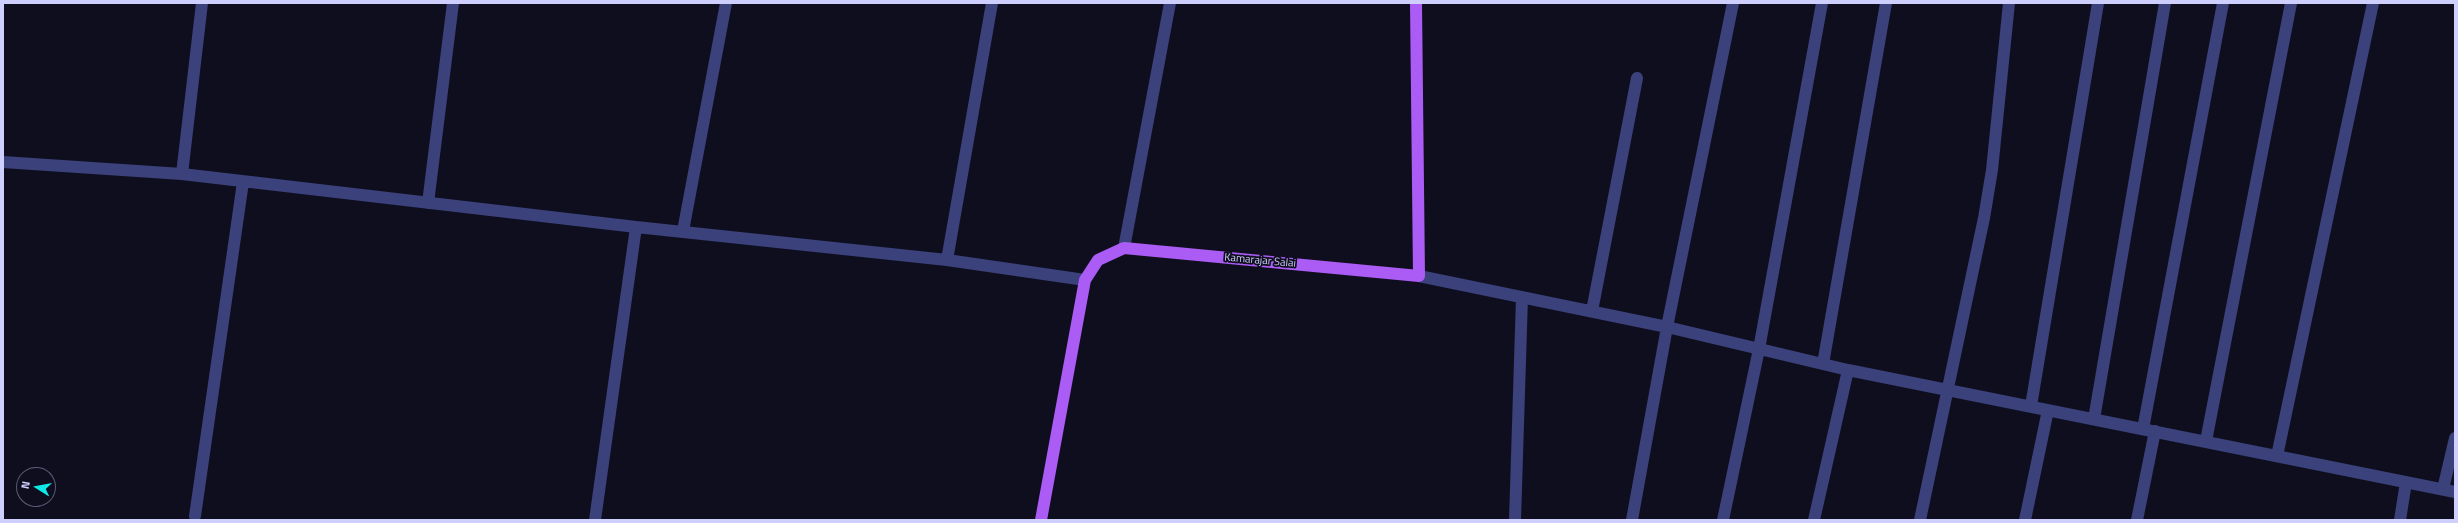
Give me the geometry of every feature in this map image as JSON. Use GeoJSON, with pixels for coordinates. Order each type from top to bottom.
{"type":"FeatureCollection","features":[{"type":"Feature","properties":{"kind":"main road"},"geometry":{"type":"LineString","coordinates":[[1416,3],[1419,276]]}},
{"type":"Feature","properties":{"kind":"main road","name":"Kamarajar Salai"},"geometry":{"type":"LineString","coordinates":[[1124,248],[1419,276]]}},
{"type":"Feature","properties":{"kind":"main road"},"geometry":{"type":"LineString","coordinates":[[1041,520],[1085,280],[1098,260],[1124,248]]}},
{"type":"Feature","properties":{"kind":"street"},"geometry":{"type":"LineString","coordinates":[[182,174],[202,3]]}},
{"type":"Feature","properties":{"kind":"street"},"geometry":{"type":"LineString","coordinates":[[428,203],[453,3]]}},
{"type":"Feature","properties":{"kind":"street"},"geometry":{"type":"LineString","coordinates":[[683,231],[726,3]]}},
{"type":"Feature","properties":{"kind":"street"},"geometry":{"type":"LineString","coordinates":[[947,260],[992,3]]}},
{"type":"Feature","properties":{"kind":"street"},"geometry":{"type":"LineString","coordinates":[[1124,248],[1170,3]]}},
{"type":"Feature","properties":{"kind":"street"},"geometry":{"type":"LineString","coordinates":[[1632,520],[1667,326],[1733,3]]}},
{"type":"Feature","properties":{"kind":"street"},"geometry":{"type":"LineString","coordinates":[[1723,520],[1759,349],[1822,3]]}},
{"type":"Feature","properties":{"kind":"street"},"geometry":{"type":"LineString","coordinates":[[1823,364],[1886,3]]}},
{"type":"Feature","properties":{"kind":"street"},"geometry":{"type":"LineString","coordinates":[[1920,520],[1946,390],[1984,218],[1992,170],[2009,3]]}},
{"type":"Feature","properties":{"kind":"street"},"geometry":{"type":"LineString","coordinates":[[2031,406],[2098,3]]}},
{"type":"Feature","properties":{"kind":"street"},"geometry":{"type":"LineString","coordinates":[[2094,420],[2165,3]]}},
{"type":"Feature","properties":{"kind":"street"},"geometry":{"type":"LineString","coordinates":[[2143,429],[2222,3]]}},
{"type":"Feature","properties":{"kind":"street"},"geometry":{"type":"LineString","coordinates":[[2206,441],[2291,3]]}},
{"type":"Feature","properties":{"kind":"street"},"geometry":{"type":"LineString","coordinates":[[2277,456],[2373,3]]}},
{"type":"Feature","properties":{"kind":"street"},"geometry":{"type":"LineString","coordinates":[[1592,311],[1637,78]]}},
{"type":"Feature","properties":{"kind":"street"},"geometry":{"type":"LineString","coordinates":[[3,162],[182,174],[636,227],[947,260],[1085,280]]}},
{"type":"Feature","properties":{"kind":"street"},"geometry":{"type":"LineString","coordinates":[[195,516],[243,182]]}},
{"type":"Feature","properties":{"kind":"street"},"geometry":{"type":"LineString","coordinates":[[595,520],[636,227]]}},
{"type":"Feature","properties":{"kind":"street"},"geometry":{"type":"LineString","coordinates":[[1419,276],[1667,326],[1848,370],[2455,492]]}},
{"type":"Feature","properties":{"kind":"street"},"geometry":{"type":"LineString","coordinates":[[1515,520],[1522,297]]}},
{"type":"Feature","properties":{"kind":"street"},"geometry":{"type":"LineString","coordinates":[[1814,520],[1848,370]]}},
{"type":"Feature","properties":{"kind":"street"},"geometry":{"type":"LineString","coordinates":[[2025,520],[2048,410]]}},
{"type":"Feature","properties":{"kind":"street"},"geometry":{"type":"LineString","coordinates":[[2137,520],[2155,431]]}},
{"type":"Feature","properties":{"kind":"street"},"geometry":{"type":"LineString","coordinates":[[2443,489],[2455,438]]}},
{"type":"Feature","properties":{"kind":"street"},"geometry":{"type":"LineString","coordinates":[[2400,520],[2406,482]]}}]}
